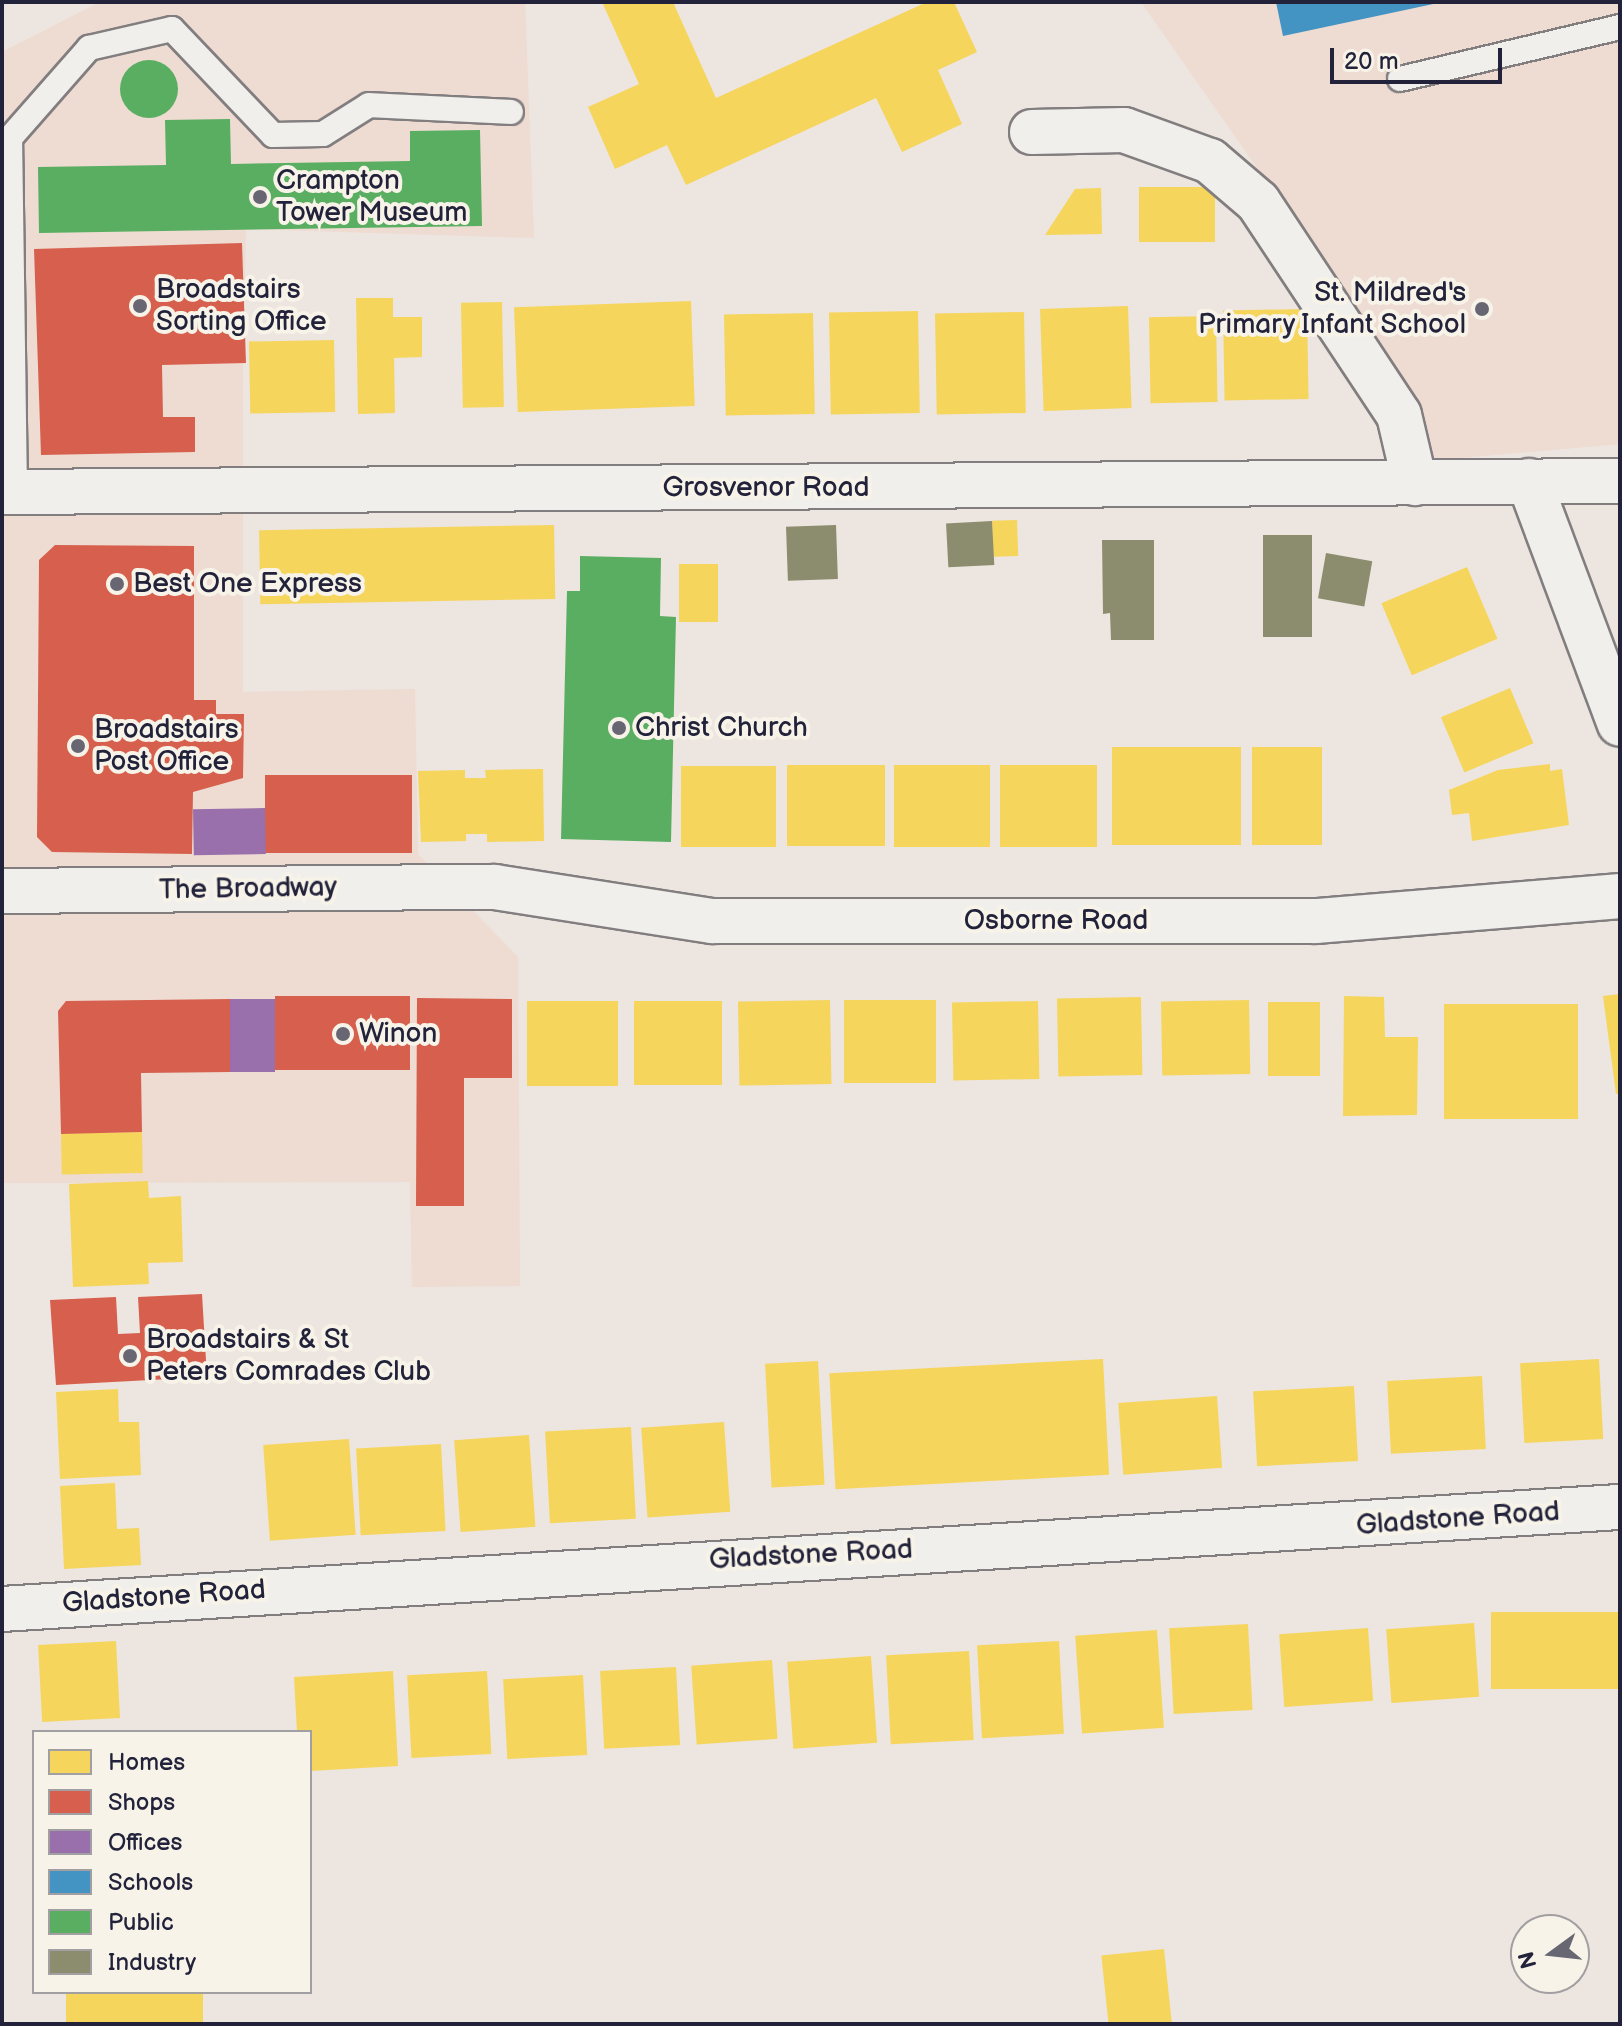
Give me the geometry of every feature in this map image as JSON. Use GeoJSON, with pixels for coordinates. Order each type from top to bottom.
{"type":"FeatureCollection","features":[{"type":"Feature","properties":{"kind":"street"},"geometry":{"type":"LineString","coordinates":[[1032,132],[1124,130],[1210,161],[1258,202],[1399,415],[1415,483]]}},
{"type":"Feature","properties":{"kind":"street"},"geometry":{"type":"LineString","coordinates":[[1529,481],[1620,724]]}},
{"type":"Feature","properties":{"kind":"street","name":"Grosvenor Road"},"geometry":{"type":"LineString","coordinates":[[9,492],[1620,481]]}},
{"type":"Feature","properties":{"kind":"street","name":"The Broadway"},"geometry":{"type":"LineString","coordinates":[[2,891],[494,887]]}},
{"type":"Feature","properties":{"kind":"street","name":"Osborne Road"},"geometry":{"type":"LineString","coordinates":[[494,887],[712,921],[1316,921],[1620,896]]}},
{"type":"Feature","properties":{"kind":"street","name":"Gladstone Road"},"geometry":{"type":"LineString","coordinates":[[2,1609],[1620,1507]]}},
{"type":"Feature","properties":{"kind":"lane"},"geometry":{"type":"LineString","coordinates":[[1400,79],[1620,27]]}},
{"type":"Feature","properties":{"kind":"lane"},"geometry":{"type":"LineString","coordinates":[[9,492],[10,138],[89,48],[172,29],[273,135],[323,134],[369,105],[511,112]]}},
{"type":"Feature","properties":{"kind":"shaded area"},"geometry":{"type":"Polygon","coordinates":[[[100,2],[525,2],[534,238],[246,229],[243,363],[243,692],[415,689],[418,854],[518,957],[520,1286],[412,1287],[410,1182],[2,1183],[2,52],[100,2]]]}},
{"type":"Feature","properties":{"kind":"shaded area","name":"St. Mildred's Primary Infant School"},"geometry":{"type":"Polygon","coordinates":[[[1141,2],[1620,2],[1620,444],[1437,460],[1262,175],[1141,2]]]}},
{"type":"Feature","properties":{"kind":"building: Homes"},"geometry":{"type":"Polygon","coordinates":[[[602,2],[673,2],[716,98],[927,2],[954,2],[977,52],[938,70],[962,124],[902,152],[876,98],[686,185],[667,145],[615,169],[588,107],[639,84],[602,2]]]}},
{"type":"Feature","properties":{"kind":"building: Homes"},"geometry":{"type":"Polygon","coordinates":[[[1139,187],[1215,187],[1215,242],[1139,242],[1139,187]]]}},
{"type":"Feature","properties":{"kind":"building: Homes"},"geometry":{"type":"Polygon","coordinates":[[[1101,188],[1102,234],[1045,235],[1075,189],[1101,188]]]}},
{"type":"Feature","properties":{"kind":"building: Homes"},"geometry":{"type":"Polygon","coordinates":[[[356,298],[393,298],[393,317],[422,317],[422,357],[394,358],[395,413],[358,414],[356,298]]]}},
{"type":"Feature","properties":{"kind":"building: Homes"},"geometry":{"type":"Polygon","coordinates":[[[691,301],[695,406],[518,412],[514,307],[691,301]]]}},
{"type":"Feature","properties":{"kind":"building: Homes"},"geometry":{"type":"Polygon","coordinates":[[[502,302],[504,407],[463,408],[461,303],[502,302]]]}},
{"type":"Feature","properties":{"kind":"building: Homes"},"geometry":{"type":"Polygon","coordinates":[[[1128,306],[1132,408],[1044,411],[1040,309],[1128,306]]]}},
{"type":"Feature","properties":{"kind":"building: Homes"},"geometry":{"type":"Polygon","coordinates":[[[1307,309],[1309,399],[1225,400],[1223,310],[1307,309]]]}},
{"type":"Feature","properties":{"kind":"building: Homes"},"geometry":{"type":"Polygon","coordinates":[[[918,311],[920,413],[831,415],[829,313],[918,311]]]}},
{"type":"Feature","properties":{"kind":"building: Homes"},"geometry":{"type":"Polygon","coordinates":[[[1024,312],[1026,413],[937,415],[935,314],[1024,312]]]}},
{"type":"Feature","properties":{"kind":"building: Homes"},"geometry":{"type":"Polygon","coordinates":[[[813,313],[815,414],[726,416],[724,315],[813,313]]]}},
{"type":"Feature","properties":{"kind":"building: Homes"},"geometry":{"type":"Polygon","coordinates":[[[1216,316],[1218,402],[1151,403],[1149,317],[1216,316]]]}},
{"type":"Feature","properties":{"kind":"building: Homes"},"geometry":{"type":"Polygon","coordinates":[[[334,340],[335,412],[250,413],[249,341],[334,340]]]}},
{"type":"Feature","properties":{"kind":"building: Homes"},"geometry":{"type":"Polygon","coordinates":[[[1017,520],[1018,556],[993,557],[992,521],[1017,520]]]}},
{"type":"Feature","properties":{"kind":"building: Homes"},"geometry":{"type":"Polygon","coordinates":[[[554,525],[555,599],[260,604],[259,530],[554,525]]]}},
{"type":"Feature","properties":{"kind":"building: Homes"},"geometry":{"type":"Polygon","coordinates":[[[679,564],[718,564],[718,622],[679,622],[679,564]]]}},
{"type":"Feature","properties":{"kind":"building: Homes"},"geometry":{"type":"Polygon","coordinates":[[[1467,567],[1497,639],[1412,675],[1381,603],[1467,567]]]}},
{"type":"Feature","properties":{"kind":"building: Homes"},"geometry":{"type":"Polygon","coordinates":[[[1510,688],[1533,743],[1464,773],[1441,717],[1510,688]]]}},
{"type":"Feature","properties":{"kind":"building: Homes"},"geometry":{"type":"Polygon","coordinates":[[[1112,747],[1241,747],[1241,845],[1112,845],[1112,747]]]}},
{"type":"Feature","properties":{"kind":"building: Homes"},"geometry":{"type":"Polygon","coordinates":[[[1252,747],[1322,747],[1322,845],[1252,845],[1252,747]]]}},
{"type":"Feature","properties":{"kind":"building: Homes"},"geometry":{"type":"Polygon","coordinates":[[[1550,764],[1550,771],[1562,769],[1569,825],[1472,841],[1469,813],[1452,815],[1449,790],[1498,770],[1550,764]]]}},
{"type":"Feature","properties":{"kind":"building: Homes"},"geometry":{"type":"Polygon","coordinates":[[[787,765],[885,765],[885,846],[787,846],[787,765]]]}},
{"type":"Feature","properties":{"kind":"building: Homes"},"geometry":{"type":"Polygon","coordinates":[[[894,765],[990,765],[990,847],[894,847],[894,765]]]}},
{"type":"Feature","properties":{"kind":"building: Homes"},"geometry":{"type":"Polygon","coordinates":[[[1000,765],[1097,765],[1097,847],[1000,847],[1000,765]]]}},
{"type":"Feature","properties":{"kind":"building: Homes"},"geometry":{"type":"Polygon","coordinates":[[[681,766],[776,766],[776,847],[681,847],[681,766]]]}},
{"type":"Feature","properties":{"kind":"building: Homes"},"geometry":{"type":"Polygon","coordinates":[[[543,769],[544,841],[487,842],[487,834],[466,834],[466,841],[421,842],[418,771],[465,770],[465,778],[486,778],[485,770],[543,769]]]}},
{"type":"Feature","properties":{"kind":"building: Homes"},"geometry":{"type":"Polygon","coordinates":[[[1620,994],[1620,1094],[1616,1094],[1603,996],[1620,994]]]}},
{"type":"Feature","properties":{"kind":"building: Homes"},"geometry":{"type":"Polygon","coordinates":[[[1344,996],[1384,997],[1385,1037],[1418,1037],[1417,1115],[1343,1116],[1344,996]]]}},
{"type":"Feature","properties":{"kind":"building: Homes"},"geometry":{"type":"Polygon","coordinates":[[[1141,997],[1142,1075],[1058,1076],[1057,998],[1141,997]]]}},
{"type":"Feature","properties":{"kind":"building: Homes"},"geometry":{"type":"Polygon","coordinates":[[[830,1000],[831,1084],[739,1086],[738,1002],[830,1000]]]}},
{"type":"Feature","properties":{"kind":"building: Homes"},"geometry":{"type":"Polygon","coordinates":[[[844,1000],[936,1000],[936,1083],[844,1083],[844,1000]]]}},
{"type":"Feature","properties":{"kind":"building: Homes"},"geometry":{"type":"Polygon","coordinates":[[[1249,1000],[1250,1074],[1162,1076],[1161,1002],[1249,1000]]]}},
{"type":"Feature","properties":{"kind":"building: Homes"},"geometry":{"type":"Polygon","coordinates":[[[527,1001],[618,1001],[618,1086],[527,1086],[527,1001]]]}},
{"type":"Feature","properties":{"kind":"building: Homes"},"geometry":{"type":"Polygon","coordinates":[[[634,1001],[722,1001],[722,1085],[634,1085],[634,1001]]]}},
{"type":"Feature","properties":{"kind":"building: Homes"},"geometry":{"type":"Polygon","coordinates":[[[1038,1001],[1039,1079],[953,1080],[952,1003],[1038,1001]]]}},
{"type":"Feature","properties":{"kind":"building: Homes"},"geometry":{"type":"Polygon","coordinates":[[[1268,1002],[1320,1002],[1320,1076],[1268,1076],[1268,1002]]]}},
{"type":"Feature","properties":{"kind":"building: Homes"},"geometry":{"type":"Polygon","coordinates":[[[1444,1004],[1578,1004],[1578,1119],[1444,1119],[1444,1004]]]}},
{"type":"Feature","properties":{"kind":"building: Homes"},"geometry":{"type":"Polygon","coordinates":[[[142,1132],[143,1173],[62,1174],[61,1133],[142,1132]]]}},
{"type":"Feature","properties":{"kind":"building: Homes"},"geometry":{"type":"Polygon","coordinates":[[[148,1181],[149,1198],[181,1196],[183,1262],[148,1263],[149,1284],[73,1287],[69,1184],[148,1181]]]}},
{"type":"Feature","properties":{"kind":"building: Homes"},"geometry":{"type":"Polygon","coordinates":[[[1103,1359],[1109,1475],[835,1489],[829,1373],[1103,1359]]]}},
{"type":"Feature","properties":{"kind":"building: Homes"},"geometry":{"type":"Polygon","coordinates":[[[1599,1359],[1603,1439],[1524,1443],[1520,1363],[1599,1359]]]}},
{"type":"Feature","properties":{"kind":"building: Homes"},"geometry":{"type":"Polygon","coordinates":[[[818,1361],[824,1485],[772,1488],[765,1364],[818,1361]]]}},
{"type":"Feature","properties":{"kind":"building: Homes"},"geometry":{"type":"Polygon","coordinates":[[[1482,1376],[1486,1449],[1391,1454],[1387,1381],[1482,1376]]]}},
{"type":"Feature","properties":{"kind":"building: Homes"},"geometry":{"type":"Polygon","coordinates":[[[1354,1386],[1358,1461],[1257,1466],[1253,1391],[1354,1386]]]}},
{"type":"Feature","properties":{"kind":"building: Homes"},"geometry":{"type":"Polygon","coordinates":[[[118,1389],[119,1422],[139,1422],[141,1475],[60,1479],[56,1392],[118,1389]]]}},
{"type":"Feature","properties":{"kind":"building: Homes"},"geometry":{"type":"Polygon","coordinates":[[[1217,1396],[1222,1468],[1123,1475],[1118,1403],[1217,1396]]]}},
{"type":"Feature","properties":{"kind":"building: Homes"},"geometry":{"type":"Polygon","coordinates":[[[724,1422],[730,1512],[647,1518],[641,1428],[724,1422]]]}},
{"type":"Feature","properties":{"kind":"building: Homes"},"geometry":{"type":"Polygon","coordinates":[[[631,1427],[636,1519],[550,1523],[545,1432],[631,1427]]]}},
{"type":"Feature","properties":{"kind":"building: Homes"},"geometry":{"type":"Polygon","coordinates":[[[529,1435],[535,1527],[461,1532],[454,1440],[529,1435]]]}},
{"type":"Feature","properties":{"kind":"building: Homes"},"geometry":{"type":"Polygon","coordinates":[[[349,1439],[356,1535],[270,1541],[263,1445],[349,1439]]]}},
{"type":"Feature","properties":{"kind":"building: Homes"},"geometry":{"type":"Polygon","coordinates":[[[441,1444],[446,1531],[361,1535],[356,1448],[441,1444]]]}},
{"type":"Feature","properties":{"kind":"building: Homes"},"geometry":{"type":"Polygon","coordinates":[[[115,1483],[117,1529],[139,1528],[141,1565],[64,1569],[60,1486],[115,1483]]]}},
{"type":"Feature","properties":{"kind":"building: Homes"},"geometry":{"type":"Polygon","coordinates":[[[1491,1612],[1620,1612],[1620,1689],[1491,1689],[1491,1612]]]}},
{"type":"Feature","properties":{"kind":"building: Homes"},"geometry":{"type":"Polygon","coordinates":[[[1474,1623],[1479,1697],[1391,1703],[1386,1629],[1474,1623]]]}},
{"type":"Feature","properties":{"kind":"building: Homes"},"geometry":{"type":"Polygon","coordinates":[[[1248,1624],[1253,1710],[1174,1714],[1169,1628],[1248,1624]]]}},
{"type":"Feature","properties":{"kind":"building: Homes"},"geometry":{"type":"Polygon","coordinates":[[[1368,1628],[1373,1701],[1284,1707],[1279,1634],[1368,1628]]]}},
{"type":"Feature","properties":{"kind":"building: Homes"},"geometry":{"type":"Polygon","coordinates":[[[1157,1630],[1164,1728],[1082,1733],[1075,1636],[1157,1630]]]}},
{"type":"Feature","properties":{"kind":"building: Homes"},"geometry":{"type":"Polygon","coordinates":[[[116,1641],[120,1718],[42,1722],[38,1645],[116,1641]]]}},
{"type":"Feature","properties":{"kind":"building: Homes"},"geometry":{"type":"Polygon","coordinates":[[[1059,1641],[1064,1734],[982,1738],[977,1645],[1059,1641]]]}},
{"type":"Feature","properties":{"kind":"building: Homes"},"geometry":{"type":"Polygon","coordinates":[[[969,1651],[974,1740],[891,1744],[886,1655],[969,1651]]]}},
{"type":"Feature","properties":{"kind":"building: Homes"},"geometry":{"type":"Polygon","coordinates":[[[871,1656],[877,1743],[793,1749],[787,1662],[871,1656]]]}},
{"type":"Feature","properties":{"kind":"building: Homes"},"geometry":{"type":"Polygon","coordinates":[[[772,1660],[778,1739],[697,1744],[691,1666],[772,1660]]]}},
{"type":"Feature","properties":{"kind":"building: Homes"},"geometry":{"type":"Polygon","coordinates":[[[676,1667],[680,1745],[604,1749],[600,1671],[676,1667]]]}},
{"type":"Feature","properties":{"kind":"building: Homes"},"geometry":{"type":"Polygon","coordinates":[[[393,1671],[398,1766],[312,1771],[312,1730],[297,1730],[294,1677],[393,1671]]]}},
{"type":"Feature","properties":{"kind":"building: Homes"},"geometry":{"type":"Polygon","coordinates":[[[487,1671],[491,1754],[411,1758],[407,1675],[487,1671]]]}},
{"type":"Feature","properties":{"kind":"building: Homes"},"geometry":{"type":"Polygon","coordinates":[[[583,1675],[587,1755],[507,1759],[503,1679],[583,1675]]]}},
{"type":"Feature","properties":{"kind":"building: Homes"},"geometry":{"type":"Polygon","coordinates":[[[1164,1949],[1172,2024],[1109,2024],[1101,1956],[1164,1949]]]}},
{"type":"Feature","properties":{"kind":"building: Homes"},"geometry":{"type":"Polygon","coordinates":[[[66,1994],[203,1994],[203,2024],[66,2024],[66,1994]]]}},
{"type":"Feature","properties":{"kind":"building: Shops","name":"Broadstairs Sorting Office"},"geometry":{"type":"Polygon","coordinates":[[[242,243],[246,363],[162,365],[163,417],[195,417],[195,452],[41,455],[34,249],[242,243]]]}},
{"type":"Feature","properties":{"kind":"building: Shops"},"geometry":{"type":"Polygon","coordinates":[[[55,545],[194,546],[194,700],[216,700],[216,714],[244,714],[243,778],[193,792],[192,854],[52,852],[37,837],[39,560],[55,545]]]}},
{"type":"Feature","properties":{"kind":"building: Shops"},"geometry":{"type":"Polygon","coordinates":[[[265,775],[412,775],[412,853],[265,853],[265,775]]]}},
{"type":"Feature","properties":{"kind":"building: Shops"},"geometry":{"type":"Polygon","coordinates":[[[275,996],[410,996],[410,1070],[275,1070],[275,996]]]}},
{"type":"Feature","properties":{"kind":"building: Shops"},"geometry":{"type":"Polygon","coordinates":[[[417,998],[512,999],[512,1078],[464,1078],[464,1206],[416,1206],[417,998]]]}},
{"type":"Feature","properties":{"kind":"building: Shops"},"geometry":{"type":"Polygon","coordinates":[[[230,999],[231,1072],[141,1073],[142,1132],[61,1134],[58,1011],[66,1001],[230,999]]]}},
{"type":"Feature","properties":{"kind":"building: Shops","name":"Broadstairs & St Peters Comrades Club"},"geometry":{"type":"Polygon","coordinates":[[[202,1294],[207,1377],[56,1385],[50,1300],[116,1297],[118,1334],[140,1333],[138,1297],[202,1294]]]}},
{"type":"Feature","properties":{"kind":"building: Offices"},"geometry":{"type":"Polygon","coordinates":[[[265,808],[266,854],[194,855],[193,809],[265,808]]]}},
{"type":"Feature","properties":{"kind":"building: Offices"},"geometry":{"type":"Polygon","coordinates":[[[230,999],[275,999],[275,1072],[230,1072],[230,999]]]}},
{"type":"Feature","properties":{"kind":"building: Schools"},"geometry":{"type":"Polygon","coordinates":[[[1276,2],[1438,2],[1438,3],[1283,36],[1276,2]]]}},
{"type":"Feature","properties":{"kind":"building: Public"},"geometry":{"type":"Polygon","coordinates":[[[149,60],[170,68],[178,89],[170,110],[149,118],[128,110],[120,89],[128,68],[149,60]]]}},
{"type":"Feature","properties":{"kind":"building: Public","name":"Crampton Tower Museum"},"geometry":{"type":"Polygon","coordinates":[[[230,119],[231,164],[410,161],[410,131],[480,130],[482,226],[39,233],[38,167],[166,165],[165,120],[230,119]]]}},
{"type":"Feature","properties":{"kind":"building: Public","name":"Christ Church"},"geometry":{"type":"Polygon","coordinates":[[[580,556],[661,558],[660,616],[676,617],[671,842],[561,839],[567,591],[580,591],[580,556]]]}},
{"type":"Feature","properties":{"kind":"building: Industry"},"geometry":{"type":"Polygon","coordinates":[[[992,521],[994,565],[948,567],[946,523],[992,521]]]}},
{"type":"Feature","properties":{"kind":"building: Industry"},"geometry":{"type":"Polygon","coordinates":[[[836,525],[838,579],[788,581],[786,527],[836,525]]]}},
{"type":"Feature","properties":{"kind":"building: Industry"},"geometry":{"type":"Polygon","coordinates":[[[1263,535],[1312,535],[1312,637],[1263,637],[1263,535]]]}},
{"type":"Feature","properties":{"kind":"building: Industry"},"geometry":{"type":"Polygon","coordinates":[[[1102,540],[1154,540],[1154,640],[1111,640],[1110,613],[1103,614],[1102,540]]]}},
{"type":"Feature","properties":{"kind":"building: Industry"},"geometry":{"type":"Polygon","coordinates":[[[1326,553],[1372,561],[1364,606],[1318,598],[1326,553]]]}},
{"type":"Feature","properties":{"kind":"place","name":"Crampton Tower Museum"},"geometry":{"type":"Point","coordinates":[260,197]}},
{"type":"Feature","properties":{"kind":"place","name":"Broadstairs Sorting Office"},"geometry":{"type":"Point","coordinates":[140,306]}},
{"type":"Feature","properties":{"kind":"place","name":"St. Mildred's Primary Infant School"},"geometry":{"type":"Point","coordinates":[1482,309]}},
{"type":"Feature","properties":{"kind":"place","name":"Best One Express"},"geometry":{"type":"Point","coordinates":[117,584]}},
{"type":"Feature","properties":{"kind":"place","name":"Christ Church"},"geometry":{"type":"Point","coordinates":[619,728]}},
{"type":"Feature","properties":{"kind":"place","name":"Broadstairs Post Office"},"geometry":{"type":"Point","coordinates":[78,746]}},
{"type":"Feature","properties":{"kind":"place","name":"Winon"},"geometry":{"type":"Point","coordinates":[343,1034]}},
{"type":"Feature","properties":{"kind":"place","name":"Broadstairs & St Peters Comrades Club"},"geometry":{"type":"Point","coordinates":[130,1356]}}]}
